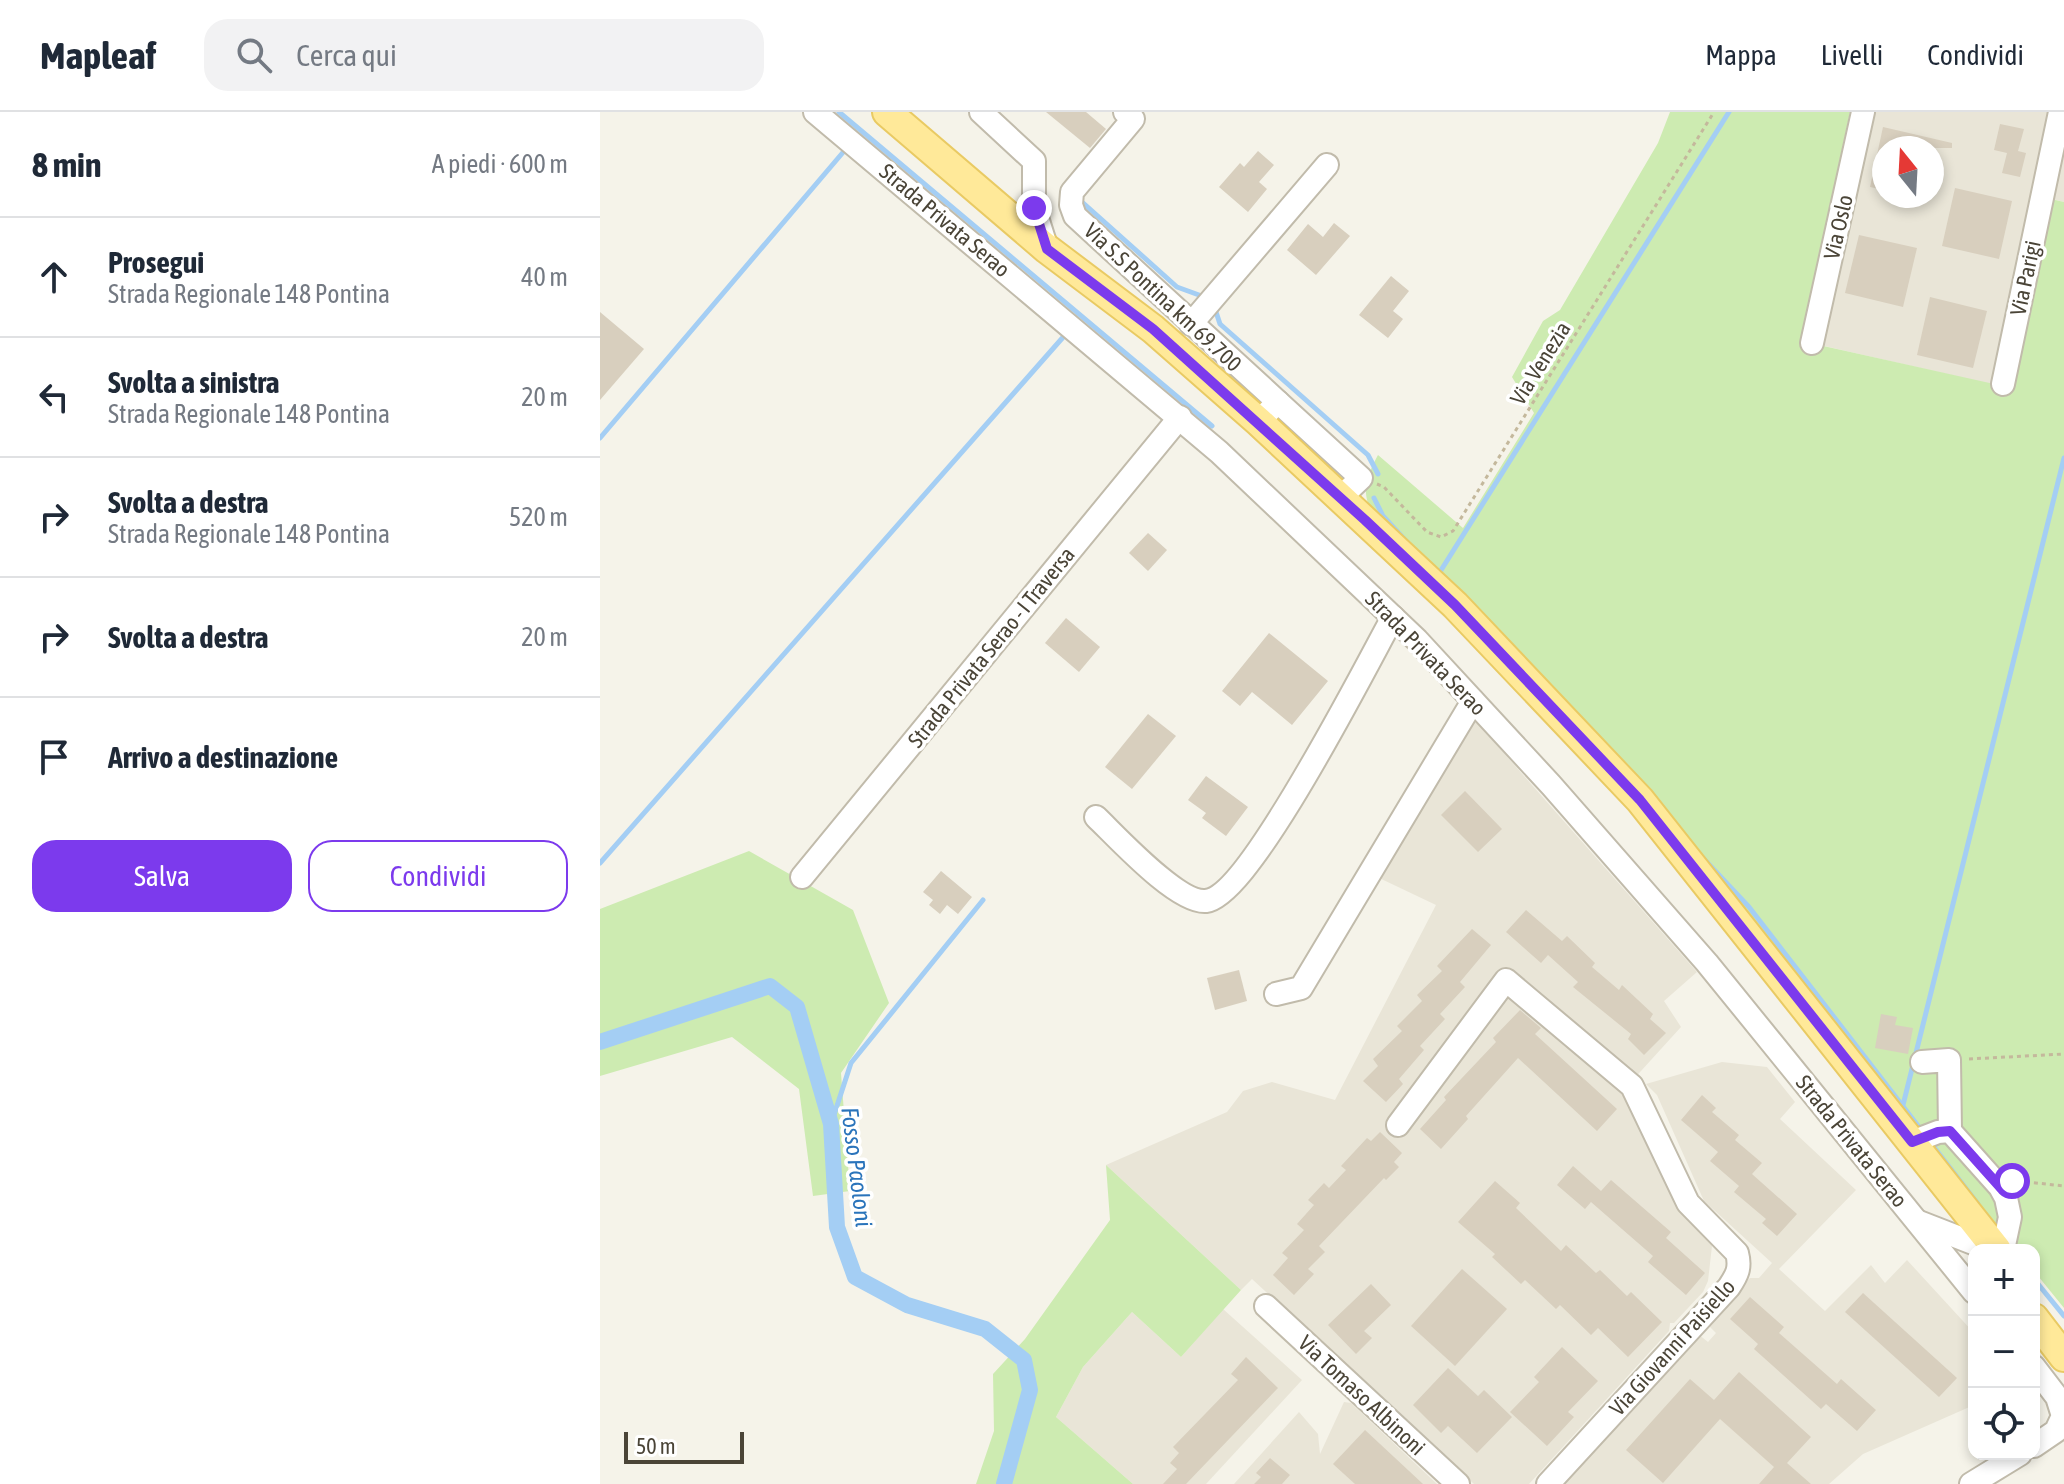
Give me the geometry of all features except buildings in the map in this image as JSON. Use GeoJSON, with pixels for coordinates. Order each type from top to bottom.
{"type":"FeatureCollection","features":[{"type":"Feature","properties":{"kind":"main road"},"geometry":{"type":"LineString","coordinates":[[887,112],[1047,249],[1269,412],[1351,488],[1455,605],[1640,800],[1933,1135],[1988,1244]]}},
{"type":"Feature","properties":{"kind":"main road"},"geometry":{"type":"LineString","coordinates":[[1528,683],[1986,1244]]}},
{"type":"Feature","properties":{"kind":"main road"},"geometry":{"type":"LineString","coordinates":[[2040,1305],[2064,1335]]}},
{"type":"Feature","properties":{"kind":"main road"},"geometry":{"type":"LineString","coordinates":[[2040,1326],[2064,1357]]}},
{"type":"Feature","properties":{"kind":"street","name":"Strada Privata Serao"},"geometry":{"type":"LineString","coordinates":[[815,112],[1180,417],[1393,617],[1551,785],[1707,963],[1918,1222],[1977,1244]]}},
{"type":"Feature","properties":{"kind":"street"},"geometry":{"type":"LineString","coordinates":[[981,112],[1034,161],[1034,208],[1047,249]]}},
{"type":"Feature","properties":{"kind":"street","name":"Via S.S Pontina km 69.700"},"geometry":{"type":"LineString","coordinates":[[1125,112],[1133,119],[1072,192],[1071,205],[1075,216],[1191,324],[1269,412]]}},
{"type":"Feature","properties":{"kind":"street","name":"Via Oslo"},"geometry":{"type":"LineString","coordinates":[[1812,343],[1863,112]]}},
{"type":"Feature","properties":{"kind":"street","name":"Via Parigi"},"geometry":{"type":"LineString","coordinates":[[2003,384],[2056,167],[2061,122]]}},
{"type":"Feature","properties":{"kind":"street"},"geometry":{"type":"LineString","coordinates":[[1191,324],[1327,165]]}},
{"type":"Feature","properties":{"kind":"street","name":"Strada Privata Serao - I Traversa"},"geometry":{"type":"LineString","coordinates":[[802,877],[1180,417]]}},
{"type":"Feature","properties":{"kind":"street"},"geometry":{"type":"LineString","coordinates":[[1096,817],[1169,886],[1190,898],[1206,901],[1218,896],[1289,805],[1393,617]]}},
{"type":"Feature","properties":{"kind":"street"},"geometry":{"type":"LineString","coordinates":[[1276,994],[1301,988],[1473,701]]}},
{"type":"Feature","properties":{"kind":"street","name":"Via Giovanni Paisiello"},"geometry":{"type":"LineString","coordinates":[[1398,1125],[1506,980],[1632,1086],[1688,1203],[1737,1253],[1738,1274],[1729,1287],[1548,1484]]}},
{"type":"Feature","properties":{"kind":"street"},"geometry":{"type":"LineString","coordinates":[[1922,1062],[1949,1060],[1933,1135],[2000,1187],[2010,1217],[1993,1244]]}},
{"type":"Feature","properties":{"kind":"street"},"geometry":{"type":"LineString","coordinates":[[1918,1222],[1968,1284]]}},
{"type":"Feature","properties":{"kind":"street","name":"Via Tomaso Albinoni"},"geometry":{"type":"LineString","coordinates":[[1266,1306],[1458,1484]]}},
{"type":"Feature","properties":{"kind":"street"},"geometry":{"type":"LineString","coordinates":[[2040,1375],[2057,1397],[2063,1416],[2056,1431],[2040,1442]]}},
{"type":"Feature","properties":{"kind":"street"},"geometry":{"type":"LineString","coordinates":[[1971,1484],[2010,1460]]}},
{"type":"Feature","properties":{"kind":"path","name":"Via Venezia"},"geometry":{"type":"LineString","coordinates":[[1351,488],[1384,487],[1427,532],[1441,537],[1453,531],[1714,112]]}},
{"type":"Feature","properties":{"kind":"path"},"geometry":{"type":"LineString","coordinates":[[1949,1060],[2064,1054]]}},
{"type":"Feature","properties":{"kind":"path"},"geometry":{"type":"LineString","coordinates":[[2000,1187],[2026,1180],[2064,1186]]}},
{"type":"Feature","properties":{"kind":"shaded area"},"geometry":{"type":"Polygon","coordinates":[[[1871,112],[2064,112],[2064,202],[2052,199],[2012,389],[1820,345],[1871,112]]]}},
{"type":"Feature","properties":{"kind":"shaded area"},"geometry":{"type":"Polygon","coordinates":[[[1472,717],[1697,972],[1664,1001],[1681,1027],[1621,1093],[1629,1103],[1676,1205],[1705,1234],[1712,1246],[1708,1281],[1703,1292],[1674,1323],[1670,1323],[1669,1331],[1529,1484],[1474,1484],[1252,1279],[1241,1290],[1106,1165],[1227,1112],[1243,1091],[1272,1082],[1335,1100],[1436,905],[1375,876],[1472,717]]]}},
{"type":"Feature","properties":{"kind":"shaded area"},"geometry":{"type":"Polygon","coordinates":[[[1722,1062],[1767,1067],[1795,1102],[1780,1119],[1856,1190],[1779,1269],[1825,1311],[1871,1265],[1885,1283],[1907,1260],[1968,1326],[1968,1408],[1863,1454],[1829,1484],[1561,1484],[1698,1334],[1708,1342],[1716,1333],[1707,1324],[1750,1278],[1759,1278],[1772,1263],[1704,1201],[1657,1095],[1646,1084],[1722,1062]]]}},
{"type":"Feature","properties":{"kind":"shaded area"},"geometry":{"type":"Polygon","coordinates":[[[1223,1309],[1302,1380],[1206,1484],[1133,1484],[1056,1417],[1083,1367],[1132,1312],[1181,1357],[1223,1309]]]}},
{"type":"Feature","properties":{"kind":"shaded area"},"geometry":{"type":"Polygon","coordinates":[[[1344,1402],[1351,1403],[1437,1484],[1234,1484],[1299,1412],[1318,1434],[1320,1454],[1344,1402]]]}},
{"type":"Feature","properties":{"kind":"green space"},"geometry":{"type":"Polygon","coordinates":[[[1670,112],[1850,112],[1801,341],[2012,388],[2051,199],[2064,202],[2064,1308],[2040,1278],[2040,1244],[2012,1244],[1713,874],[1503,639],[1368,503],[1366,484],[1378,455],[1463,528],[1534,413],[1512,377],[1543,321],[1560,310],[1658,143],[1670,112]]]}},
{"type":"Feature","properties":{"kind":"green space"},"geometry":{"type":"Polygon","coordinates":[[[749,851],[853,910],[889,1003],[841,1073],[850,1191],[813,1196],[799,1089],[732,1037],[600,1076],[600,909],[749,851]]]}},
{"type":"Feature","properties":{"kind":"green space"},"geometry":{"type":"Polygon","coordinates":[[[1106,1165],[1241,1290],[1181,1357],[1132,1312],[1083,1367],[1056,1417],[1133,1484],[976,1484],[994,1431],[993,1374],[1025,1339],[1110,1220],[1106,1165]]]}},
{"type":"Feature","properties":{"kind":"waterway"},"geometry":{"type":"LineString","coordinates":[[839,112],[1212,426]]}},
{"type":"Feature","properties":{"kind":"waterway"},"geometry":{"type":"LineString","coordinates":[[1438,575],[1729,112]]}},
{"type":"Feature","properties":{"kind":"waterway"},"geometry":{"type":"LineString","coordinates":[[600,438],[845,150]]}},
{"type":"Feature","properties":{"kind":"waterway"},"geometry":{"type":"LineString","coordinates":[[1082,202],[1177,287],[1199,295]]}},
{"type":"Feature","properties":{"kind":"waterway"},"geometry":{"type":"LineString","coordinates":[[1215,309],[1220,324],[1368,455],[1378,474]]}},
{"type":"Feature","properties":{"kind":"waterway"},"geometry":{"type":"LineString","coordinates":[[600,863],[1065,335]]}},
{"type":"Feature","properties":{"kind":"waterway"},"geometry":{"type":"LineString","coordinates":[[1903,1105],[2064,458]]}},
{"type":"Feature","properties":{"kind":"waterway"},"geometry":{"type":"LineString","coordinates":[[1374,498],[1383,516],[1406,541]]}},
{"type":"Feature","properties":{"kind":"waterway"},"geometry":{"type":"LineString","coordinates":[[1703,858],[1749,907],[1922,1131]]}},
{"type":"Feature","properties":{"kind":"waterway"},"geometry":{"type":"LineString","coordinates":[[831,1124],[851,1063],[983,900]]}},
{"type":"Feature","properties":{"kind":"waterway","name":"Fosso Paoloni"},"geometry":{"type":"LineString","coordinates":[[600,1042],[770,986],[797,1007],[831,1124],[837,1227],[855,1277],[907,1305],[985,1329],[1024,1360],[1030,1390],[1004,1484]]}},
{"type":"Feature","properties":{"kind":"waterway"},"geometry":{"type":"LineString","coordinates":[[1930,1142],[1978,1204]]}},
{"type":"Feature","properties":{"kind":"waterway"},"geometry":{"type":"LineString","coordinates":[[2040,1286],[2064,1316]]}},
{"type":"Feature","properties":{"kind":"route"},"geometry":{"type":"LineString","coordinates":[[1034,208],[1047,249],[1153,329],[1365,520],[1455,605],[1640,800],[1912,1142],[1950,1131],[2000,1187],[2012,1181]]}}]}
